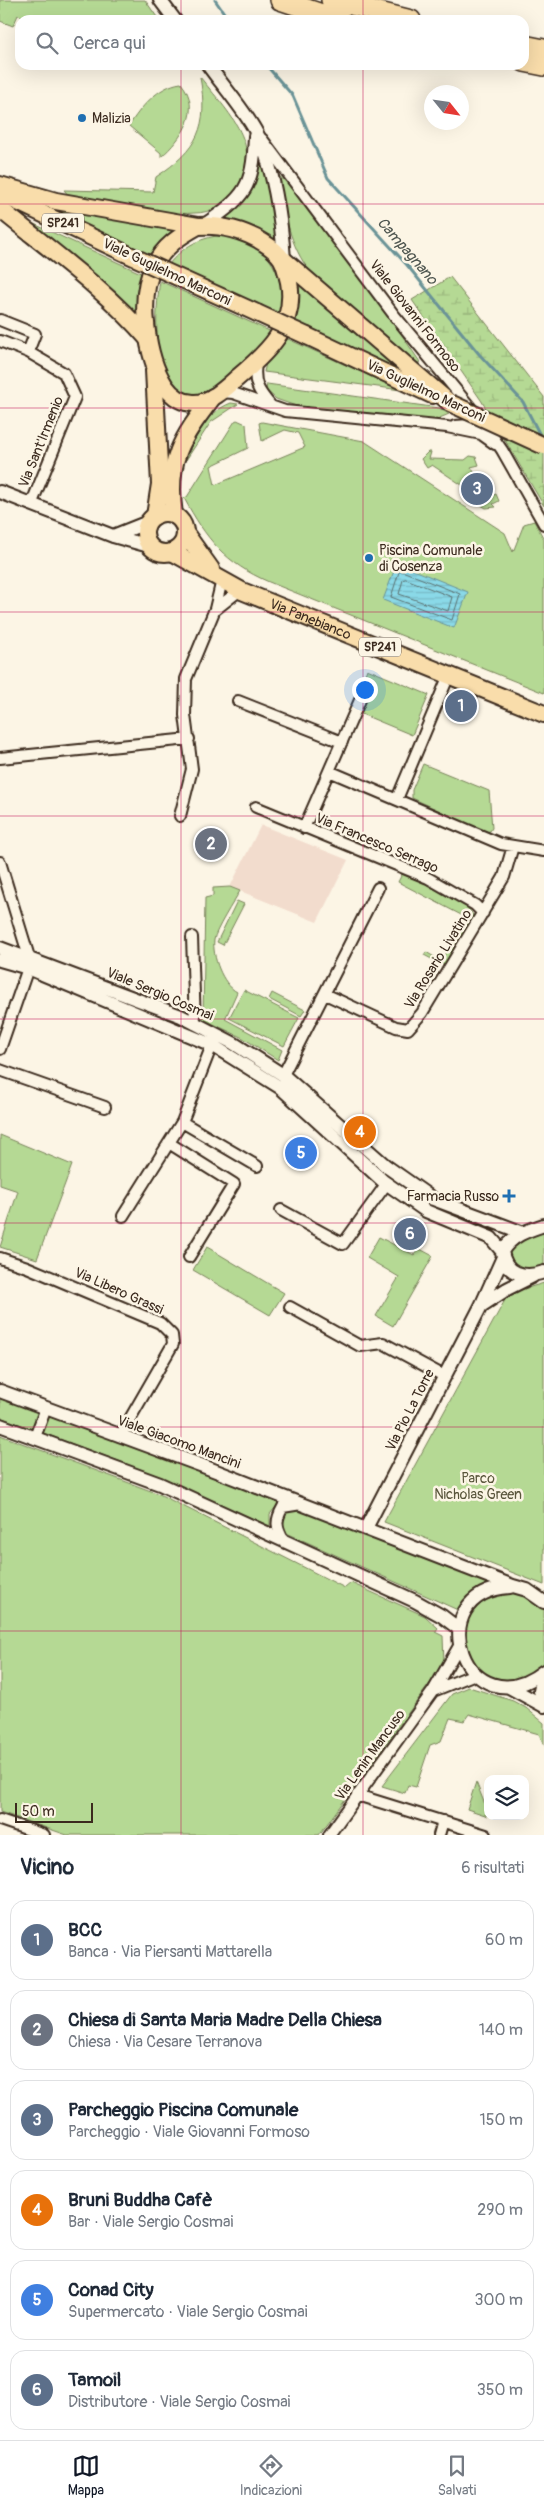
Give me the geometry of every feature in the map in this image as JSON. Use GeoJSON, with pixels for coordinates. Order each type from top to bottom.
{"type":"FeatureCollection","features":[{"type":"Feature","properties":{"kind":"highway"},"geometry":{"type":"LineString","coordinates":[[280,0],[382,15]]}},
{"type":"Feature","properties":{"kind":"highway"},"geometry":{"type":"LineString","coordinates":[[529,45],[544,49]]}},
{"type":"Feature","properties":{"kind":"highway"},"geometry":{"type":"LineString","coordinates":[[529,63],[544,66]]}},
{"type":"Feature","properties":{"kind":"main road"},"geometry":{"type":"LineString","coordinates":[[0,185],[56,201],[201,226],[238,230],[251,235],[284,260],[450,403]]}},
{"type":"Feature","properties":{"kind":"main road","name":"Viale Guglielmo Marconi"},"geometry":{"type":"LineString","coordinates":[[0,193],[307,336]]}},
{"type":"Feature","properties":{"kind":"main road"},"geometry":{"type":"LineString","coordinates":[[0,209],[80,274],[135,324],[148,339]]}},
{"type":"Feature","properties":{"kind":"main road"},"geometry":{"type":"LineString","coordinates":[[152,519],[162,513],[174,515],[183,523],[186,534],[182,546],[172,552],[160,553],[149,546],[145,534],[152,519],[160,484],[154,363],[148,339],[146,292],[153,266],[168,246],[201,226]]}},
{"type":"Feature","properties":{"kind":"main road"},"geometry":{"type":"LineString","coordinates":[[174,515],[170,488],[176,458],[192,422],[217,394],[256,362],[280,335],[289,316],[291,296],[284,260]]}},
{"type":"Feature","properties":{"kind":"main road","name":"Via Guglielmo Marconi"},"geometry":{"type":"LineString","coordinates":[[307,336],[544,446]]}},
{"type":"Feature","properties":{"kind":"main road"},"geometry":{"type":"LineString","coordinates":[[154,363],[165,386],[176,397],[194,403],[217,394]]}},
{"type":"Feature","properties":{"kind":"main road","name":"Via Panebianco"},"geometry":{"type":"LineString","coordinates":[[186,534],[219,579]]}},
{"type":"Feature","properties":{"kind":"main road","name":"Via Panebianco"},"geometry":{"type":"LineString","coordinates":[[172,552],[240,590],[544,714]]}},
{"type":"Feature","properties":{"kind":"street"},"geometry":{"type":"LineString","coordinates":[[160,0],[171,15]]}},
{"type":"Feature","properties":{"kind":"street"},"geometry":{"type":"LineString","coordinates":[[212,70],[255,131],[269,164],[283,239],[284,260]]}},
{"type":"Feature","properties":{"kind":"street"},"geometry":{"type":"LineString","coordinates":[[201,226],[234,203],[245,192],[252,174],[255,131]]}},
{"type":"Feature","properties":{"kind":"street","name":"Viale Giovanni Formoso"},"geometry":{"type":"LineString","coordinates":[[255,131],[394,315],[484,424],[502,450],[544,524]]}},
{"type":"Feature","properties":{"kind":"street"},"geometry":{"type":"LineString","coordinates":[[0,320],[36,334],[28,352]]}},
{"type":"Feature","properties":{"kind":"street","name":"Via Sant'Irmenio"},"geometry":{"type":"LineString","coordinates":[[0,341],[28,352],[64,373],[75,397],[31,505]]}},
{"type":"Feature","properties":{"kind":"street"},"geometry":{"type":"LineString","coordinates":[[256,362],[254,382],[257,390],[272,407]]}},
{"type":"Feature","properties":{"kind":"street"},"geometry":{"type":"LineString","coordinates":[[217,394],[234,393],[272,407],[303,413],[447,427],[481,434],[502,450]]}},
{"type":"Feature","properties":{"kind":"street"},"geometry":{"type":"LineString","coordinates":[[447,427],[484,424]]}},
{"type":"Feature","properties":{"kind":"street"},"geometry":{"type":"LineString","coordinates":[[0,492],[113,536],[149,546]]}},
{"type":"Feature","properties":{"kind":"street"},"geometry":{"type":"LineString","coordinates":[[113,536],[152,519]]}},
{"type":"Feature","properties":{"kind":"street"},"geometry":{"type":"LineString","coordinates":[[180,816],[192,769],[185,715],[186,679],[215,609],[219,579]]}},
{"type":"Feature","properties":{"kind":"street"},"geometry":{"type":"LineString","coordinates":[[215,609],[240,590]]}},
{"type":"Feature","properties":{"kind":"street"},"geometry":{"type":"LineString","coordinates":[[397,799],[449,675]]}},
{"type":"Feature","properties":{"kind":"street"},"geometry":{"type":"LineString","coordinates":[[304,828],[360,700]]}},
{"type":"Feature","properties":{"kind":"street"},"geometry":{"type":"LineString","coordinates":[[238,701],[342,742]]}},
{"type":"Feature","properties":{"kind":"street"},"geometry":{"type":"LineString","coordinates":[[0,758],[189,739]]}},
{"type":"Feature","properties":{"kind":"street"},"geometry":{"type":"LineString","coordinates":[[329,771],[501,844],[544,850]]}},
{"type":"Feature","properties":{"kind":"street","name":"Via Francesco Serrago"},"geometry":{"type":"LineString","coordinates":[[256,807],[428,878],[475,905],[483,913]]}},
{"type":"Feature","properties":{"kind":"street","name":"Via Rosario Livatino"},"geometry":{"type":"LineString","coordinates":[[325,994],[396,1027],[408,1029],[422,1013],[504,877],[513,846]]}},
{"type":"Feature","properties":{"kind":"street"},"geometry":{"type":"LineString","coordinates":[[0,862],[29,963],[0,1049]]}},
{"type":"Feature","properties":{"kind":"street"},"geometry":{"type":"LineString","coordinates":[[283,1075],[378,888]]}},
{"type":"Feature","properties":{"kind":"street"},"geometry":{"type":"LineString","coordinates":[[192,938],[195,1024]]}},
{"type":"Feature","properties":{"kind":"street","name":"Viale Sergio Cosmai"},"geometry":{"type":"LineString","coordinates":[[0,948],[29,963],[212,1045],[281,1088],[387,1183],[426,1211],[490,1238],[515,1273],[538,1274]]}},
{"type":"Feature","properties":{"kind":"street","name":"Viale Sergio Cosmai"},"geometry":{"type":"LineString","coordinates":[[0,960],[29,963],[195,1024],[233,1043],[283,1075],[386,1166],[432,1199],[521,1232]]}},
{"type":"Feature","properties":{"kind":"street"},"geometry":{"type":"LineString","coordinates":[[123,1216],[182,1122],[212,1045]]}},
{"type":"Feature","properties":{"kind":"street"},"geometry":{"type":"LineString","coordinates":[[0,1070],[105,1107]]}},
{"type":"Feature","properties":{"kind":"street"},"geometry":{"type":"LineString","coordinates":[[182,1122],[257,1166]]}},
{"type":"Feature","properties":{"kind":"street"},"geometry":{"type":"LineString","coordinates":[[169,1143],[234,1184],[190,1257]]}},
{"type":"Feature","properties":{"kind":"street"},"geometry":{"type":"LineString","coordinates":[[281,1210],[343,1244],[387,1183]]}},
{"type":"Feature","properties":{"kind":"street"},"geometry":{"type":"LineString","coordinates":[[502,1254],[508,1242],[521,1232],[544,1225]]}},
{"type":"Feature","properties":{"kind":"street","name":"Via Pio La Torre"},"geometry":{"type":"LineString","coordinates":[[366,1528],[481,1306],[502,1254]]}},
{"type":"Feature","properties":{"kind":"street","name":"Via Libero Grassi"},"geometry":{"type":"LineString","coordinates":[[0,1258],[28,1266],[160,1323],[172,1335],[174,1344],[120,1436]]}},
{"type":"Feature","properties":{"kind":"street","name":"Via Pio La Torre"},"geometry":{"type":"LineString","coordinates":[[481,1306],[507,1289],[538,1274]]}},
{"type":"Feature","properties":{"kind":"street"},"geometry":{"type":"LineString","coordinates":[[290,1307],[360,1346],[383,1343],[444,1376]]}},
{"type":"Feature","properties":{"kind":"street","name":"Viale Giacomo Mancini"},"geometry":{"type":"LineString","coordinates":[[0,1391],[527,1590],[544,1602]]}},
{"type":"Feature","properties":{"kind":"street"},"geometry":{"type":"LineString","coordinates":[[35,1438],[46,1408]]}},
{"type":"Feature","properties":{"kind":"street"},"geometry":{"type":"LineString","coordinates":[[0,1425],[160,1484],[415,1601],[442,1616],[459,1629]]}},
{"type":"Feature","properties":{"kind":"street"},"geometry":{"type":"LineString","coordinates":[[284,1541],[276,1526],[278,1517],[283,1507],[300,1504]]}},
{"type":"Feature","properties":{"kind":"street"},"geometry":{"type":"LineString","coordinates":[[513,1586],[498,1587],[484,1593],[472,1602],[463,1615],[459,1629],[459,1646],[468,1666],[475,1674],[497,1685],[509,1687],[544,1706]]}},
{"type":"Feature","properties":{"kind":"street","name":"Via Lenin Mancuso"},"geometry":{"type":"LineString","coordinates":[[329,1835],[433,1691],[459,1646]]}},
{"type":"Feature","properties":{"kind":"street"},"geometry":{"type":"LineString","coordinates":[[509,1687],[528,1683],[544,1672]]}},
{"type":"Feature","properties":{"kind":"street"},"geometry":{"type":"LineString","coordinates":[[544,1672],[540,1690],[544,1698]]}},
{"type":"Feature","properties":{"kind":"street"},"geometry":{"type":"LineString","coordinates":[[433,1691],[475,1674]]}},
{"type":"Feature","properties":{"kind":"street"},"geometry":{"type":"LineString","coordinates":[[357,1795],[486,1835]]}},
{"type":"Feature","properties":{"kind":"street"},"geometry":{"type":"LineString","coordinates":[[0,1820],[44,1835]]}},
{"type":"Feature","properties":{"kind":"street"},"geometry":{"type":"LineString","coordinates":[[439,1835],[443,1822]]}},
{"type":"Feature","properties":{"kind":"shaded area"},"geometry":{"type":"Polygon","coordinates":[[[261,825],[348,860],[317,922],[230,887],[261,825]]]}},
{"type":"Feature","properties":{"kind":"green space"},"geometry":{"type":"Polygon","coordinates":[[[0,0],[145,0],[156,15],[15,15],[13,26],[0,21],[0,0]]]}},
{"type":"Feature","properties":{"kind":"green space"},"geometry":{"type":"Polygon","coordinates":[[[200,77],[232,117],[240,131],[245,146],[247,161],[243,177],[230,197],[221,205],[206,212],[164,213],[70,197],[64,190],[153,192],[156,177],[182,157],[197,135],[203,110],[200,77]]]}},
{"type":"Feature","properties":{"kind":"green space"},"geometry":{"type":"Polygon","coordinates":[[[181,83],[190,103],[190,113],[182,132],[161,157],[161,153],[129,126],[144,105],[157,93],[165,88],[181,83]]]}},
{"type":"Feature","properties":{"kind":"green space"},"geometry":{"type":"Polygon","coordinates":[[[259,158],[264,168],[279,245],[219,220],[235,209],[248,194],[256,177],[259,158]]]}},
{"type":"Feature","properties":{"kind":"green space"},"geometry":{"type":"Polygon","coordinates":[[[277,174],[296,191],[387,313],[420,362],[416,364],[312,274],[292,239],[277,174]]]}},
{"type":"Feature","properties":{"kind":"green space"},"geometry":{"type":"Polygon","coordinates":[[[30,203],[183,228],[152,258],[30,203]]]}},
{"type":"Feature","properties":{"kind":"green space"},"geometry":{"type":"Polygon","coordinates":[[[21,218],[145,275],[143,318],[21,218]]]}},
{"type":"Feature","properties":{"kind":"green space"},"geometry":{"type":"Polygon","coordinates":[[[216,236],[248,242],[260,249],[269,259],[276,271],[280,285],[282,300],[281,316],[168,265],[189,246],[216,236]]]}},
{"type":"Feature","properties":{"kind":"green space"},"geometry":{"type":"Polygon","coordinates":[[[295,276],[409,374],[294,321],[297,303],[295,276]]]}},
{"type":"Feature","properties":{"kind":"green space"},"geometry":{"type":"Polygon","coordinates":[[[450,277],[544,397],[544,506],[481,400],[412,300],[450,277]]]}},
{"type":"Feature","properties":{"kind":"green space"},"geometry":{"type":"Polygon","coordinates":[[[160,281],[276,334],[230,376],[201,397],[185,394],[174,386],[166,374],[161,359],[157,326],[160,281]]]}},
{"type":"Feature","properties":{"kind":"green space"},"geometry":{"type":"Polygon","coordinates":[[[288,339],[401,390],[264,372],[266,363],[288,339]]]}},
{"type":"Feature","properties":{"kind":"green space"},"geometry":{"type":"Polygon","coordinates":[[[267,384],[439,408],[449,414],[435,420],[296,406],[276,399],[266,390],[267,384]]]}},
{"type":"Feature","properties":{"kind":"green space"},"geometry":{"type":"Polygon","coordinates":[[[231,403],[238,404],[211,422],[186,460],[202,426],[214,413],[231,403]]]}},
{"type":"Feature","properties":{"kind":"green space","name":"Piscina Comunale di Cosenza"},"geometry":{"type":"Polygon","coordinates":[[[237,420],[246,424],[248,448],[211,466],[215,485],[305,447],[298,433],[285,430],[262,441],[259,423],[262,422],[364,441],[505,533],[513,552],[524,524],[534,521],[544,539],[544,693],[269,582],[240,567],[229,558],[200,526],[184,498],[187,497],[237,420]]]}},
{"type":"Feature","properties":{"kind":"green space"},"geometry":{"type":"Polygon","coordinates":[[[428,452],[431,452],[429,459],[465,460],[470,456],[476,457],[479,465],[471,467],[489,497],[496,494],[499,501],[493,504],[496,507],[486,508],[481,505],[484,503],[480,497],[432,465],[427,468],[421,459],[428,452]]]}},
{"type":"Feature","properties":{"kind":"green space"},"geometry":{"type":"Polygon","coordinates":[[[367,669],[429,695],[412,735],[359,713],[366,696],[358,693],[367,669]]]}},
{"type":"Feature","properties":{"kind":"green space"},"geometry":{"type":"Polygon","coordinates":[[[423,764],[489,791],[492,828],[490,831],[486,832],[412,798],[412,790],[423,764]]]}},
{"type":"Feature","properties":{"kind":"green space"},"geometry":{"type":"Polygon","coordinates":[[[402,874],[443,890],[453,896],[462,902],[475,919],[445,966],[424,955],[426,952],[441,961],[465,917],[398,882],[402,874]]]}},
{"type":"Feature","properties":{"kind":"green space"},"geometry":{"type":"Polygon","coordinates":[[[230,887],[240,891],[221,923],[214,940],[216,961],[219,969],[227,983],[237,992],[225,1019],[282,1050],[278,1060],[243,1038],[203,1019],[205,898],[213,896],[213,888],[230,887]]]}},
{"type":"Feature","properties":{"kind":"green space"},"geometry":{"type":"Polygon","coordinates":[[[237,901],[244,904],[223,945],[217,942],[237,901]]]}},
{"type":"Feature","properties":{"kind":"green space"},"geometry":{"type":"Polygon","coordinates":[[[244,990],[299,1018],[284,1046],[229,1018],[244,990]]]}},
{"type":"Feature","properties":{"kind":"green space"},"geometry":{"type":"Polygon","coordinates":[[[272,993],[305,1010],[301,1016],[269,999],[272,993]]]}},
{"type":"Feature","properties":{"kind":"green space"},"geometry":{"type":"Polygon","coordinates":[[[0,1135],[72,1165],[37,1259],[0,1247],[18,1191],[0,1185],[0,1135]]]}},
{"type":"Feature","properties":{"kind":"green space"},"geometry":{"type":"Polygon","coordinates":[[[544,1228],[544,1269],[532,1273],[507,1262],[510,1243],[544,1228]]]}},
{"type":"Feature","properties":{"kind":"green space"},"geometry":{"type":"Polygon","coordinates":[[[379,1237],[414,1255],[418,1248],[433,1256],[393,1326],[376,1316],[399,1277],[367,1258],[379,1237]]]}},
{"type":"Feature","properties":{"kind":"green space"},"geometry":{"type":"Polygon","coordinates":[[[207,1247],[284,1293],[270,1315],[193,1270],[207,1247]]]}},
{"type":"Feature","properties":{"kind":"green space","name":"Parco Nicholas Green"},"geometry":{"type":"Polygon","coordinates":[[[544,1283],[544,1585],[384,1522],[505,1300],[514,1292],[544,1283]]]}},
{"type":"Feature","properties":{"kind":"green space"},"geometry":{"type":"Polygon","coordinates":[[[0,1396],[280,1502],[270,1514],[270,1526],[124,1463],[0,1417],[0,1396]]]}},
{"type":"Feature","properties":{"kind":"green space"},"geometry":{"type":"Polygon","coordinates":[[[0,1435],[159,1494],[345,1588],[351,1583],[425,1616],[438,1628],[435,1632],[443,1636],[444,1664],[319,1835],[67,1835],[0,1812],[0,1435]]]}},
{"type":"Feature","properties":{"kind":"green space"},"geometry":{"type":"Polygon","coordinates":[[[294,1507],[494,1583],[478,1591],[460,1611],[282,1531],[284,1517],[294,1507]]]}},
{"type":"Feature","properties":{"kind":"green space"},"geometry":{"type":"Polygon","coordinates":[[[506,1592],[527,1597],[544,1610],[544,1663],[533,1674],[519,1678],[499,1679],[483,1672],[472,1660],[466,1645],[466,1629],[472,1614],[485,1601],[506,1592]]]}},
{"type":"Feature","properties":{"kind":"green space"},"geometry":{"type":"Polygon","coordinates":[[[469,1687],[513,1701],[526,1708],[544,1723],[544,1745],[539,1734],[469,1714],[464,1721],[450,1718],[441,1741],[430,1745],[416,1787],[408,1785],[405,1793],[382,1786],[452,1694],[469,1687]]]}},
{"type":"Feature","properties":{"kind":"green space"},"geometry":{"type":"Polygon","coordinates":[[[476,1782],[484,1802],[484,1815],[467,1809],[476,1782]]]}},
{"type":"Feature","properties":{"kind":"water"},"geometry":{"type":"Polygon","coordinates":[[[397,563],[468,592],[454,628],[383,600],[397,563]]]}},
{"type":"Feature","properties":{"kind":"waterway","name":"Campagnano"},"geometry":{"type":"LineString","coordinates":[[215,0],[226,15]]}},
{"type":"Feature","properties":{"kind":"waterway","name":"Campagnano"},"geometry":{"type":"LineString","coordinates":[[270,70],[293,96],[328,178],[407,265],[479,354],[523,402],[541,437]]}},
{"type":"Feature","properties":{"kind":"place","name":"Malizia"},"geometry":{"type":"Point","coordinates":[82,118]}},
{"type":"Feature","properties":{"kind":"place","name":"Parcheggio Piscina Comunale"},"geometry":{"type":"Point","coordinates":[477,489]}},
{"type":"Feature","properties":{"kind":"place","name":"Piscina Comunale di Cosenza"},"geometry":{"type":"Point","coordinates":[369,558]}},
{"type":"Feature","properties":{"kind":"place","name":"BCC"},"geometry":{"type":"Point","coordinates":[461,706]}},
{"type":"Feature","properties":{"kind":"place","name":"Chiesa di Santa Maria Madre Della Chiesa"},"geometry":{"type":"Point","coordinates":[211,844]}},
{"type":"Feature","properties":{"kind":"place","name":"Bruni Buddha Cafè"},"geometry":{"type":"Point","coordinates":[360,1132]}},
{"type":"Feature","properties":{"kind":"place","name":"Conad City"},"geometry":{"type":"Point","coordinates":[301,1153]}},
{"type":"Feature","properties":{"kind":"place","name":"Farmacia Russo"},"geometry":{"type":"Point","coordinates":[509,1196]}},
{"type":"Feature","properties":{"kind":"place","name":"Tamoil"},"geometry":{"type":"Point","coordinates":[410,1234]}}]}
